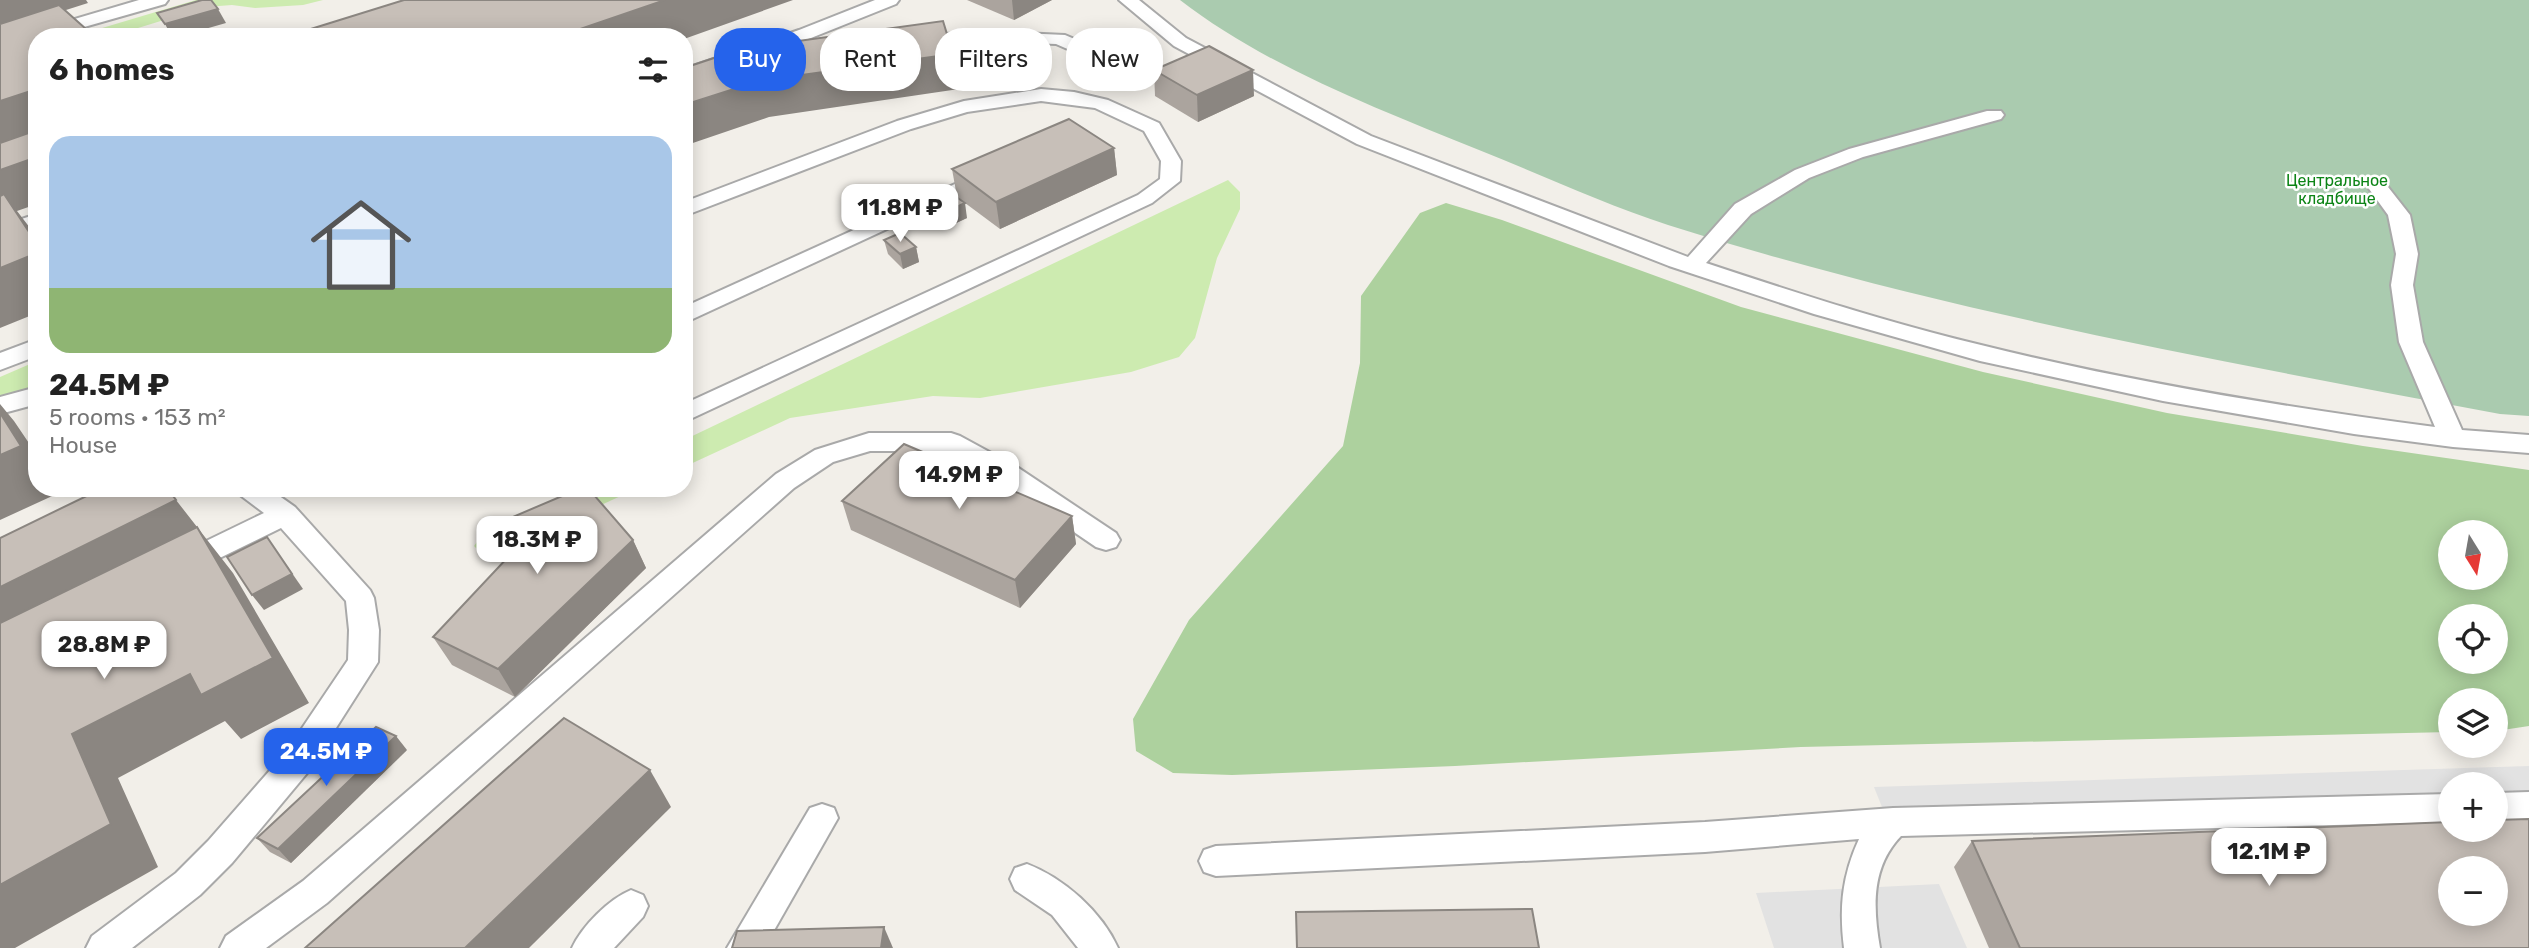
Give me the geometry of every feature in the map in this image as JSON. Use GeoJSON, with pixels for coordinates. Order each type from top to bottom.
{"type":"FeatureCollection","features":[{"type":"Feature","properties":{"kind":"lane"},"geometry":{"type":"LineString","coordinates":[[55,28],[158,0]]}},
{"type":"Feature","properties":{"kind":"lane"},"geometry":{"type":"LineString","coordinates":[[806,32],[890,0]]}},
{"type":"Feature","properties":{"kind":"lane"},"geometry":{"type":"LineString","coordinates":[[1128,0],[1180,42],[1364,140],[1692,266],[1822,309],[1993,356],[2163,393],[2354,425],[2453,438],[2529,444]]}},
{"type":"Feature","properties":{"kind":"lane"},"geometry":{"type":"LineString","coordinates":[[0,47],[28,37]]}},
{"type":"Feature","properties":{"kind":"lane"},"geometry":{"type":"LineString","coordinates":[[921,40],[1002,37],[1059,39],[1066,42]]}},
{"type":"Feature","properties":{"kind":"lane"},"geometry":{"type":"LineString","coordinates":[[693,72],[714,65]]}},
{"type":"Feature","properties":{"kind":"lane"},"geometry":{"type":"LineString","coordinates":[[693,207],[904,125],[964,107],[1041,95],[1101,104],[1152,127],[1171,161],[1170,181],[1145,200],[693,410]]}},
{"type":"Feature","properties":{"kind":"lane"},"geometry":{"type":"LineString","coordinates":[[1692,266],[1743,209],[1802,174],[1856,153],[1994,115]]}},
{"type":"Feature","properties":{"kind":"lane"},"geometry":{"type":"LineString","coordinates":[[693,312],[996,172]]}},
{"type":"Feature","properties":{"kind":"lane"},"geometry":{"type":"LineString","coordinates":[[2374,182],[2399,215],[2407,254],[2402,285],[2411,342],[2453,438]]}},
{"type":"Feature","properties":{"kind":"lane"},"geometry":{"type":"LineString","coordinates":[[0,234],[28,223]]}},
{"type":"Feature","properties":{"kind":"lane"},"geometry":{"type":"LineString","coordinates":[[0,362],[28,351]]}},
{"type":"Feature","properties":{"kind":"lane"},"geometry":{"type":"LineString","coordinates":[[0,406],[28,398]]}},
{"type":"Feature","properties":{"kind":"lane"},"geometry":{"type":"LineString","coordinates":[[238,948],[315,892],[785,481],[824,456],[869,443],[951,442],[1008,474],[1106,540]]}},
{"type":"Feature","properties":{"kind":"lane"},"geometry":{"type":"LineString","coordinates":[[104,948],[188,884],[220,852],[297,762],[363,662],[364,630],[360,598],[285,514],[262,497]]}},
{"type":"Feature","properties":{"kind":"lane"},"geometry":{"type":"LineString","coordinates":[[161,574],[285,514]]}},
{"type":"Feature","properties":{"kind":"lane"},"geometry":{"type":"LineString","coordinates":[[2508,807],[2529,806]]}},
{"type":"Feature","properties":{"kind":"lane"},"geometry":{"type":"LineString","coordinates":[[1216,861],[1704,837],[1893,822],[2438,808]]}},
{"type":"Feature","properties":{"kind":"lane"},"geometry":{"type":"LineString","coordinates":[[744,948],[822,818]]}},
{"type":"Feature","properties":{"kind":"lane"},"geometry":{"type":"LineString","coordinates":[[1862,948],[1858,891],[1863,869],[1878,835],[1893,822]]}},
{"type":"Feature","properties":{"kind":"lane"},"geometry":{"type":"LineString","coordinates":[[1027,879],[1064,904],[1100,948]]}},
{"type":"Feature","properties":{"kind":"lane"},"geometry":{"type":"LineString","coordinates":[[590,948],[631,906]]}},
{"type":"Feature","properties":{"kind":"green space"},"geometry":{"type":"Polygon","coordinates":[[[196,0],[323,0],[303,5],[255,8],[232,5],[206,7],[138,28],[102,28],[196,0]]]}},
{"type":"Feature","properties":{"kind":"green space","name":"Центральное кладбище"},"geometry":{"type":"Polygon","coordinates":[[[1180,0],[2529,0],[2529,416],[2500,414],[2185,354],[1977,309],[1770,256],[1668,225],[1597,199],[1324,85],[1249,46],[1180,0]]]}},
{"type":"Feature","properties":{"kind":"green space"},"geometry":{"type":"Polygon","coordinates":[[[1228,180],[1240,192],[1240,209],[1217,258],[1195,338],[1179,357],[1131,372],[980,398],[933,396],[790,418],[693,463],[693,436],[1228,180]]]}},
{"type":"Feature","properties":{"kind":"green space"},"geometry":{"type":"Polygon","coordinates":[[[1446,203],[1502,220],[1741,307],[1983,372],[2167,413],[2363,446],[2529,470],[2529,726],[2508,729],[2508,688],[2438,688],[2438,732],[1801,747],[1455,766],[1232,775],[1173,773],[1136,751],[1133,719],[1189,620],[1343,446],[1360,363],[1361,296],[1420,213],[1446,203]]]}},
{"type":"Feature","properties":{"kind":"green space"},"geometry":{"type":"Polygon","coordinates":[[[28,365],[28,389],[0,398],[0,377],[28,365]]]}},
{"type":"Feature","properties":{"kind":"green space"},"geometry":{"type":"Polygon","coordinates":[[[564,497],[618,497],[521,542],[495,551],[478,550],[474,546],[480,538],[564,497]]]}},
{"type":"Feature","properties":{"kind":"shaded area"},"geometry":{"type":"Polygon","coordinates":[[[2529,766],[2529,800],[2508,801],[2508,772],[2438,772],[2438,803],[1888,822],[1874,787],[2529,766]]]}},
{"type":"Feature","properties":{"kind":"shaded area"},"geometry":{"type":"Polygon","coordinates":[[[1939,884],[1967,948],[1774,948],[1756,893],[1939,884]]]}},
{"type":"Feature","properties":{"kind":"building"},"geometry":{"type":"Polygon","coordinates":[[[202,0],[211,0],[218,9],[165,24],[157,13],[202,0]]]}},
{"type":"Feature","properties":{"kind":"building"},"geometry":{"type":"Polygon","coordinates":[[[404,0],[665,0],[583,28],[314,28],[404,0]]]}},
{"type":"Feature","properties":{"kind":"building"},"geometry":{"type":"Polygon","coordinates":[[[59,5],[85,28],[28,28],[28,92],[0,101],[0,24],[59,5]]]}},
{"type":"Feature","properties":{"kind":"building"},"geometry":{"type":"Polygon","coordinates":[[[943,21],[945,28],[935,28],[935,57],[921,58],[921,28],[892,28],[943,21]]]}},
{"type":"Feature","properties":{"kind":"building"},"geometry":{"type":"Polygon","coordinates":[[[820,38],[820,73],[806,74],[806,40],[820,38]]]}},
{"type":"Feature","properties":{"kind":"building"},"geometry":{"type":"Polygon","coordinates":[[[1209,46],[1253,70],[1197,95],[1163,75],[1163,66],[1209,46]]]}},
{"type":"Feature","properties":{"kind":"building"},"geometry":{"type":"Polygon","coordinates":[[[714,58],[714,91],[728,91],[693,102],[693,65],[714,58]]]}},
{"type":"Feature","properties":{"kind":"building"},"geometry":{"type":"Polygon","coordinates":[[[1069,119],[1114,148],[996,202],[952,169],[1069,119]]]}},
{"type":"Feature","properties":{"kind":"building"},"geometry":{"type":"Polygon","coordinates":[[[28,133],[28,160],[0,170],[0,143],[28,133]]]}},
{"type":"Feature","properties":{"kind":"building"},"geometry":{"type":"Polygon","coordinates":[[[942,187],[965,203],[938,216],[916,199],[942,187]]]}},
{"type":"Feature","properties":{"kind":"building"},"geometry":{"type":"Polygon","coordinates":[[[4,194],[28,230],[28,257],[0,268],[0,196],[4,194]]]}},
{"type":"Feature","properties":{"kind":"building"},"geometry":{"type":"Polygon","coordinates":[[[900,233],[916,247],[900,254],[884,240],[900,233]]]}},
{"type":"Feature","properties":{"kind":"building"},"geometry":{"type":"Polygon","coordinates":[[[0,413],[21,446],[0,455],[0,413]]]}},
{"type":"Feature","properties":{"kind":"building"},"geometry":{"type":"Polygon","coordinates":[[[904,444],[1072,516],[1015,580],[842,501],[904,444]]]}},
{"type":"Feature","properties":{"kind":"building"},"geometry":{"type":"Polygon","coordinates":[[[84,497],[174,497],[176,500],[0,587],[0,538],[84,497]]]}},
{"type":"Feature","properties":{"kind":"building"},"geometry":{"type":"Polygon","coordinates":[[[560,497],[596,497],[633,540],[498,669],[433,637],[524,540],[508,519],[560,497]]]}},
{"type":"Feature","properties":{"kind":"building"},"geometry":{"type":"Polygon","coordinates":[[[197,527],[273,658],[201,695],[190,674],[72,734],[111,824],[0,885],[0,623],[197,527]]]}},
{"type":"Feature","properties":{"kind":"building"},"geometry":{"type":"Polygon","coordinates":[[[267,537],[292,574],[252,595],[227,557],[267,537]]]}},
{"type":"Feature","properties":{"kind":"building"},"geometry":{"type":"Polygon","coordinates":[[[564,718],[650,770],[465,948],[305,948],[564,718]]]}},
{"type":"Feature","properties":{"kind":"building"},"geometry":{"type":"Polygon","coordinates":[[[376,727],[396,736],[278,849],[257,838],[376,727]]]}},
{"type":"Feature","properties":{"kind":"building"},"geometry":{"type":"Polygon","coordinates":[[[2529,819],[2529,948],[2020,948],[1972,841],[2438,822],[2438,842],[2508,842],[2508,820],[2529,819]]]}},
{"type":"Feature","properties":{"kind":"building"},"geometry":{"type":"Polygon","coordinates":[[[1532,909],[1539,948],[1297,948],[1296,912],[1532,909]]]}},
{"type":"Feature","properties":{"kind":"building"},"geometry":{"type":"Polygon","coordinates":[[[884,927],[881,948],[732,948],[737,931],[884,927]]]}}]}
